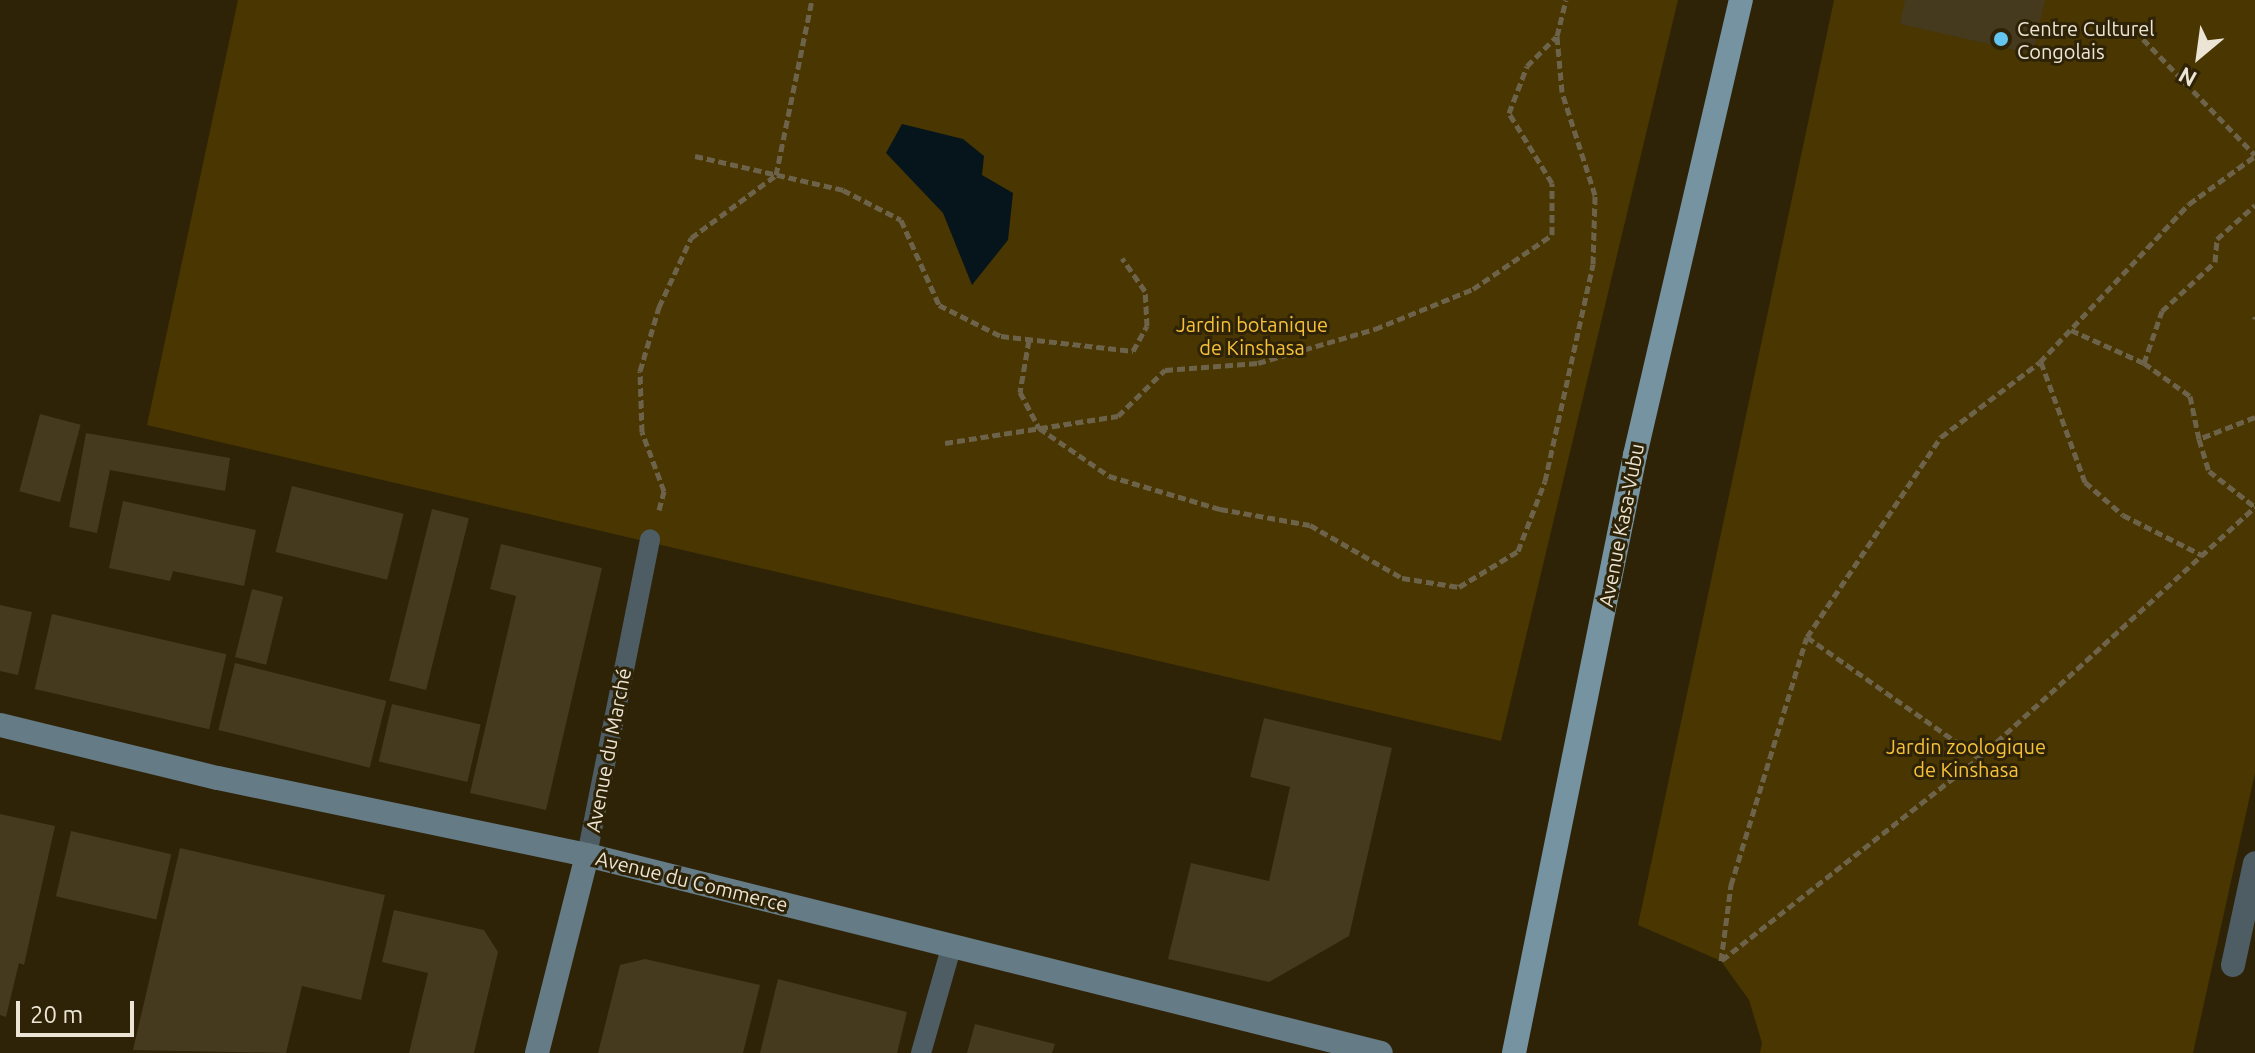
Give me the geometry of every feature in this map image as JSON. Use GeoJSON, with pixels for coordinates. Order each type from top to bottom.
{"type":"FeatureCollection","features":[{"type":"Feature","properties":{"kind":"main road","name":"Avenue Kasa-Vubu"},"geometry":{"type":"LineString","coordinates":[[1514,1053],[1638,440],[1741,0]]}},
{"type":"Feature","properties":{"kind":"street","name":"Avenue du Commerce"},"geometry":{"type":"LineString","coordinates":[[0,725],[218,778],[587,855],[1381,1053]]}},
{"type":"Feature","properties":{"kind":"street","name":"Avenue du Marché"},"geometry":{"type":"LineString","coordinates":[[537,1053],[587,855]]}},
{"type":"Feature","properties":{"kind":"street"},"geometry":{"type":"LineString","coordinates":[[2233,965],[2255,863]]}},
{"type":"Feature","properties":{"kind":"lane","name":"Avenue du Marché"},"geometry":{"type":"LineString","coordinates":[[587,855],[650,539]]}},
{"type":"Feature","properties":{"kind":"lane"},"geometry":{"type":"LineString","coordinates":[[921,1053],[952,945]]}},
{"type":"Feature","properties":{"kind":"path"},"geometry":{"type":"LineString","coordinates":[[650,539],[664,491],[642,432],[640,371],[659,307],[691,238],[776,175],[812,0]]}},
{"type":"Feature","properties":{"kind":"path"},"geometry":{"type":"LineString","coordinates":[[1029,340],[1020,392],[1039,428],[1109,476],[1220,509],[1310,525],[1402,578],[1459,587],[1518,551],[1545,481],[1593,264],[1595,195],[1562,92],[1557,36],[1566,0]]}},
{"type":"Feature","properties":{"kind":"path"},"geometry":{"type":"LineString","coordinates":[[945,443],[1118,416],[1165,370],[1258,363],[1375,329],[1473,289],[1552,235],[1552,183],[1509,113],[1527,66],[1557,36]]}},
{"type":"Feature","properties":{"kind":"path"},"geometry":{"type":"LineString","coordinates":[[2071,330],[2144,363],[2190,396],[2209,471],[2255,507],[1979,758],[1721,961],[1731,885],[1807,637],[1941,437],[2040,362],[2189,204],[2255,156],[2143,39]]}},
{"type":"Feature","properties":{"kind":"path"},"geometry":{"type":"LineString","coordinates":[[695,156],[843,190],[901,220],[939,305],[1001,336],[1133,351],[1147,326],[1145,291],[1122,258]]}},
{"type":"Feature","properties":{"kind":"path"},"geometry":{"type":"LineString","coordinates":[[2144,363],[2162,311],[2215,262],[2217,239],[2255,205]]}},
{"type":"Feature","properties":{"kind":"path"},"geometry":{"type":"LineString","coordinates":[[2040,362],[2085,482],[2123,515],[2202,555]]}},
{"type":"Feature","properties":{"kind":"path"},"geometry":{"type":"LineString","coordinates":[[2199,439],[2255,417]]}},
{"type":"Feature","properties":{"kind":"path"},"geometry":{"type":"LineString","coordinates":[[1807,637],[1979,758]]}},
{"type":"Feature","properties":{"kind":"green space","name":"Jardin botanique de Kinshasa"},"geometry":{"type":"Polygon","coordinates":[[[238,0],[1678,0],[1501,741],[147,425],[238,0]]]}},
{"type":"Feature","properties":{"kind":"green space","name":"Jardin zoologique de Kinshasa"},"geometry":{"type":"Polygon","coordinates":[[[1834,0],[2255,0],[2255,773],[2193,1053],[1760,1053],[1762,1043],[1749,1000],[1721,961],[1638,925],[1834,0]]]}},
{"type":"Feature","properties":{"kind":"shaded area"},"geometry":{"type":"Polygon","coordinates":[[[902,124],[963,139],[984,156],[982,175],[1013,193],[1008,240],[972,285],[943,213],[886,153],[902,124]]]}},
{"type":"Feature","properties":{"kind":"building","name":"Centre Culturel Congolais"},"geometry":{"type":"Polygon","coordinates":[[[1905,0],[2045,0],[2033,54],[1900,24],[1905,0]]]}},
{"type":"Feature","properties":{"kind":"building"},"geometry":{"type":"Polygon","coordinates":[[[40,414],[81,425],[60,502],[19,491],[40,414]]]}},
{"type":"Feature","properties":{"kind":"building"},"geometry":{"type":"Polygon","coordinates":[[[86,433],[230,458],[225,491],[110,470],[97,533],[69,527],[86,433]]]}},
{"type":"Feature","properties":{"kind":"building"},"geometry":{"type":"Polygon","coordinates":[[[292,486],[404,514],[387,580],[276,552],[292,486]]]}},
{"type":"Feature","properties":{"kind":"building"},"geometry":{"type":"Polygon","coordinates":[[[123,501],[256,530],[244,586],[173,571],[170,581],[109,568],[123,501]]]}},
{"type":"Feature","properties":{"kind":"building"},"geometry":{"type":"Polygon","coordinates":[[[432,509],[469,518],[426,690],[389,681],[432,509]]]}},
{"type":"Feature","properties":{"kind":"building"},"geometry":{"type":"Polygon","coordinates":[[[501,544],[602,568],[546,810],[470,793],[516,596],[490,589],[501,544]]]}},
{"type":"Feature","properties":{"kind":"building"},"geometry":{"type":"Polygon","coordinates":[[[252,589],[283,597],[266,665],[235,657],[252,589]]]}},
{"type":"Feature","properties":{"kind":"building"},"geometry":{"type":"Polygon","coordinates":[[[0,605],[32,612],[18,675],[0,671],[0,605]]]}},
{"type":"Feature","properties":{"kind":"building"},"geometry":{"type":"Polygon","coordinates":[[[52,614],[226,654],[209,729],[35,689],[52,614]]]}},
{"type":"Feature","properties":{"kind":"building"},"geometry":{"type":"Polygon","coordinates":[[[235,663],[386,701],[370,768],[218,730],[235,663]]]}},
{"type":"Feature","properties":{"kind":"building"},"geometry":{"type":"Polygon","coordinates":[[[392,704],[481,724],[467,782],[379,761],[392,704]]]}},
{"type":"Feature","properties":{"kind":"building"},"geometry":{"type":"Polygon","coordinates":[[[1264,718],[1392,748],[1349,936],[1269,982],[1168,959],[1191,863],[1269,881],[1290,787],[1250,777],[1264,718]]]}},
{"type":"Feature","properties":{"kind":"building"},"geometry":{"type":"Polygon","coordinates":[[[0,814],[55,826],[24,965],[19,963],[6,1017],[0,1015],[0,814]]]}},
{"type":"Feature","properties":{"kind":"building"},"geometry":{"type":"Polygon","coordinates":[[[71,831],[171,854],[156,919],[56,896],[71,831]]]}},
{"type":"Feature","properties":{"kind":"building"},"geometry":{"type":"Polygon","coordinates":[[[180,848],[385,895],[361,1000],[302,986],[286,1053],[133,1050],[180,848]]]}},
{"type":"Feature","properties":{"kind":"building"},"geometry":{"type":"Polygon","coordinates":[[[394,910],[484,930],[498,952],[474,1053],[409,1053],[428,973],[382,962],[394,910]]]}},
{"type":"Feature","properties":{"kind":"building"},"geometry":{"type":"Polygon","coordinates":[[[645,959],[760,985],[743,1053],[598,1053],[620,965],[645,959]]]}},
{"type":"Feature","properties":{"kind":"building"},"geometry":{"type":"Polygon","coordinates":[[[778,979],[907,1012],[897,1053],[760,1053],[778,979]]]}},
{"type":"Feature","properties":{"kind":"building"},"geometry":{"type":"Polygon","coordinates":[[[975,1024],[1055,1044],[1052,1053],[967,1053],[975,1024]]]}},
{"type":"Feature","properties":{"kind":"place","name":"Centre Culturel Congolais"},"geometry":{"type":"Point","coordinates":[2001,39]}}]}
